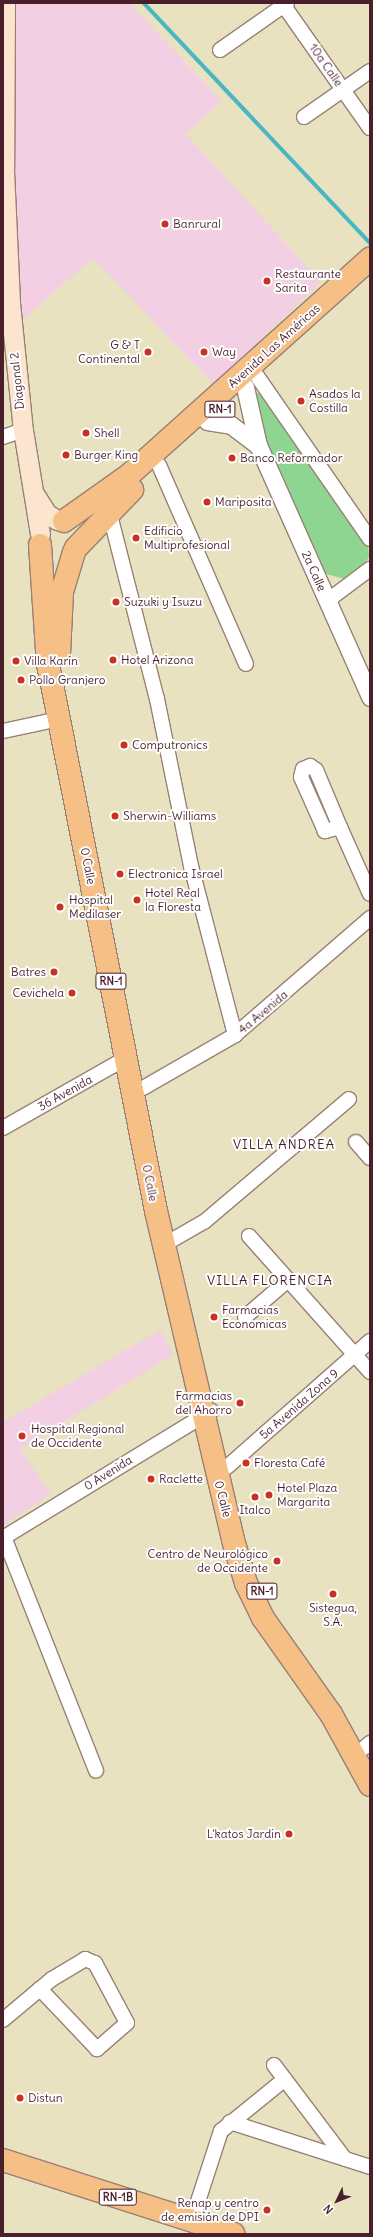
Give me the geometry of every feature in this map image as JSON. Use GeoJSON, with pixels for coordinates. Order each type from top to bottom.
{"type":"FeatureCollection","features":[{"type":"Feature","properties":{"kind":"main road","name":"Diagonal 2"},"geometry":{"type":"LineString","coordinates":[[4,7],[4,170],[10,303],[28,470],[40,540]]}},
{"type":"Feature","properties":{"kind":"main road","name":"Avenida Las Américas"},"geometry":{"type":"LineString","coordinates":[[75,550],[109,511],[251,382],[369,265]]}},
{"type":"Feature","properties":{"kind":"main road","name":"Avenida Las Américas"},"geometry":{"type":"LineString","coordinates":[[61,520],[129,475],[369,265]]}},
{"type":"Feature","properties":{"kind":"main road","name":"Diagonal 2"},"geometry":{"type":"LineString","coordinates":[[28,470],[40,506],[61,520]]}},
{"type":"Feature","properties":{"kind":"main road","name":"RN-1"},"geometry":{"type":"LineString","coordinates":[[61,520],[77,533],[75,550],[58,560],[47,556],[40,540],[46,524],[61,520]]}},
{"type":"Feature","properties":{"kind":"main road","name":"0 Calle"},"geometry":{"type":"LineString","coordinates":[[40,540],[44,638],[126,1058],[174,1294],[227,1467],[245,1542],[263,1594],[368,1750]]}},
{"type":"Feature","properties":{"kind":"main road","name":"0 Calle"},"geometry":{"type":"LineString","coordinates":[[75,550],[62,592],[60,663],[143,1088],[209,1411],[233,1540],[254,1600],[331,1714],[370,1785]]}},
{"type":"Feature","properties":{"kind":"main road","name":"RN-1B"},"geometry":{"type":"LineString","coordinates":[[3,2160],[190,2227]]}},
{"type":"Feature","properties":{"kind":"main road","name":"RN-1B"},"geometry":{"type":"LineString","coordinates":[[3,2173],[190,2227],[233,2234]]}},
{"type":"Feature","properties":{"kind":"street"},"geometry":{"type":"LineString","coordinates":[[220,50],[284,4]]}},
{"type":"Feature","properties":{"kind":"street","name":"10a Calle"},"geometry":{"type":"LineString","coordinates":[[284,4],[370,128]]}},
{"type":"Feature","properties":{"kind":"street"},"geometry":{"type":"LineString","coordinates":[[304,116],[370,71]]}},
{"type":"Feature","properties":{"kind":"street"},"geometry":{"type":"LineString","coordinates":[[251,382],[370,539]]}},
{"type":"Feature","properties":{"kind":"street","name":"2a Calle"},"geometry":{"type":"LineString","coordinates":[[251,382],[258,445],[369,694]]}},
{"type":"Feature","properties":{"kind":"street","name":"2a Calle"},"geometry":{"type":"LineString","coordinates":[[207,421],[231,425],[258,445]]}},
{"type":"Feature","properties":{"kind":"street"},"geometry":{"type":"LineString","coordinates":[[3,437],[23,430]]}},
{"type":"Feature","properties":{"kind":"street"},"geometry":{"type":"LineString","coordinates":[[159,465],[246,664]]}},
{"type":"Feature","properties":{"kind":"street"},"geometry":{"type":"LineString","coordinates":[[109,511],[157,699],[191,866],[235,1035]]}},
{"type":"Feature","properties":{"kind":"street"},"geometry":{"type":"LineString","coordinates":[[327,601],[370,569]]}},
{"type":"Feature","properties":{"kind":"street"},"geometry":{"type":"LineString","coordinates":[[3,731],[59,719]]}},
{"type":"Feature","properties":{"kind":"street"},"geometry":{"type":"LineString","coordinates":[[340,827],[370,894]]}},
{"type":"Feature","properties":{"kind":"street","name":"4a Avenida"},"geometry":{"type":"LineString","coordinates":[[143,1088],[235,1035],[370,918]]}},
{"type":"Feature","properties":{"kind":"street","name":"36 Avenida"},"geometry":{"type":"LineString","coordinates":[[3,1128],[126,1058]]}},
{"type":"Feature","properties":{"kind":"street"},"geometry":{"type":"LineString","coordinates":[[174,1239],[204,1222],[349,1099]]}},
{"type":"Feature","properties":{"kind":"street"},"geometry":{"type":"LineString","coordinates":[[356,1142],[370,1158]]}},
{"type":"Feature","properties":{"kind":"street"},"geometry":{"type":"LineString","coordinates":[[249,1236],[370,1372]]}},
{"type":"Feature","properties":{"kind":"street"},"geometry":{"type":"LineString","coordinates":[[246,1317],[288,1280]]}},
{"type":"Feature","properties":{"kind":"street","name":"5a Avenida Zona 9"},"geometry":{"type":"LineString","coordinates":[[227,1467],[370,1341]]}},
{"type":"Feature","properties":{"kind":"street","name":"0 Avenida"},"geometry":{"type":"LineString","coordinates":[[4,1538],[209,1411]]}},
{"type":"Feature","properties":{"kind":"street"},"geometry":{"type":"LineString","coordinates":[[4,1538],[96,1770]]}},
{"type":"Feature","properties":{"kind":"street"},"geometry":{"type":"LineString","coordinates":[[3,2020],[40,1989],[85,1959],[95,1964],[128,2023],[97,2049],[40,1989]]}},
{"type":"Feature","properties":{"kind":"street"},"geometry":{"type":"LineString","coordinates":[[274,2065],[345,2159]]}},
{"type":"Feature","properties":{"kind":"street"},"geometry":{"type":"LineString","coordinates":[[190,2227],[221,2131],[230,2122],[285,2080]]}},
{"type":"Feature","properties":{"kind":"street"},"geometry":{"type":"LineString","coordinates":[[230,2122],[370,2167]]}},
{"type":"Feature","properties":{"kind":"shaded area"},"geometry":{"type":"Polygon","coordinates":[[[11,3],[129,3],[222,101],[186,134],[321,282],[213,384],[93,258],[20,322],[8,51],[11,3]]]}},
{"type":"Feature","properties":{"kind":"shaded area","name":"Hospital Regional de Occidente"},"geometry":{"type":"Polygon","coordinates":[[[160,1330],[174,1354],[20,1449],[51,1494],[3,1525],[3,1422],[160,1330]]]}},
{"type":"Feature","properties":{"kind":"green space"},"geometry":{"type":"Polygon","coordinates":[[[253,392],[260,394],[368,545],[369,557],[364,565],[345,579],[326,574],[253,413],[253,392]]]}},
{"type":"Feature","properties":{"kind":"waterway"},"geometry":{"type":"LineString","coordinates":[[144,3],[370,243]]}},
{"type":"Feature","properties":{"kind":"place","name":"Banrural"},"geometry":{"type":"Point","coordinates":[165,224]}},
{"type":"Feature","properties":{"kind":"place","name":"Restaurante Sarita"},"geometry":{"type":"Point","coordinates":[267,281]}},
{"type":"Feature","properties":{"kind":"place","name":"G & T Continental"},"geometry":{"type":"Point","coordinates":[148,352]}},
{"type":"Feature","properties":{"kind":"place","name":"Way"},"geometry":{"type":"Point","coordinates":[204,352]}},
{"type":"Feature","properties":{"kind":"place","name":"Asados la Costilla"},"geometry":{"type":"Point","coordinates":[301,401]}},
{"type":"Feature","properties":{"kind":"place","name":"Shell"},"geometry":{"type":"Point","coordinates":[86,433]}},
{"type":"Feature","properties":{"kind":"place","name":"Burger King"},"geometry":{"type":"Point","coordinates":[66,455]}},
{"type":"Feature","properties":{"kind":"place","name":"Banco Reformador"},"geometry":{"type":"Point","coordinates":[232,458]}},
{"type":"Feature","properties":{"kind":"place","name":"Mariposita"},"geometry":{"type":"Point","coordinates":[207,502]}},
{"type":"Feature","properties":{"kind":"place","name":"Edificio Multiprofesional"},"geometry":{"type":"Point","coordinates":[136,538]}},
{"type":"Feature","properties":{"kind":"place","name":"Suzuki y Isuzu"},"geometry":{"type":"Point","coordinates":[116,602]}},
{"type":"Feature","properties":{"kind":"place","name":"Hotel Arizona"},"geometry":{"type":"Point","coordinates":[113,660]}},
{"type":"Feature","properties":{"kind":"place","name":"Villa Karin"},"geometry":{"type":"Point","coordinates":[16,661]}},
{"type":"Feature","properties":{"kind":"place","name":"Pollo Granjero"},"geometry":{"type":"Point","coordinates":[21,680]}},
{"type":"Feature","properties":{"kind":"place","name":"Computronics"},"geometry":{"type":"Point","coordinates":[124,745]}},
{"type":"Feature","properties":{"kind":"place","name":"Sherwin-Williams"},"geometry":{"type":"Point","coordinates":[115,816]}},
{"type":"Feature","properties":{"kind":"place","name":"Electronica Israel"},"geometry":{"type":"Point","coordinates":[120,874]}},
{"type":"Feature","properties":{"kind":"place","name":"Hotel Real la Floresta"},"geometry":{"type":"Point","coordinates":[137,900]}},
{"type":"Feature","properties":{"kind":"place","name":"Hospital Medilaser"},"geometry":{"type":"Point","coordinates":[60,907]}},
{"type":"Feature","properties":{"kind":"place","name":"Batres"},"geometry":{"type":"Point","coordinates":[54,972]}},
{"type":"Feature","properties":{"kind":"place","name":"Cevichela"},"geometry":{"type":"Point","coordinates":[72,993]}},
{"type":"Feature","properties":{"kind":"place","name":"Farmacias Economicas"},"geometry":{"type":"Point","coordinates":[214,1317]}},
{"type":"Feature","properties":{"kind":"place","name":"Farmacias del Ahorro"},"geometry":{"type":"Point","coordinates":[240,1403]}},
{"type":"Feature","properties":{"kind":"place","name":"Hospital Regional de Occidente"},"geometry":{"type":"Point","coordinates":[22,1436]}},
{"type":"Feature","properties":{"kind":"place","name":"Floresta Café"},"geometry":{"type":"Point","coordinates":[246,1463]}},
{"type":"Feature","properties":{"kind":"place","name":"Raclette"},"geometry":{"type":"Point","coordinates":[151,1479]}},
{"type":"Feature","properties":{"kind":"place","name":"Hotel Plaza Margarita"},"geometry":{"type":"Point","coordinates":[269,1495]}},
{"type":"Feature","properties":{"kind":"place","name":"Italco"},"geometry":{"type":"Point","coordinates":[255,1497]}},
{"type":"Feature","properties":{"kind":"place","name":"Centro de Neurológico de Occidente"},"geometry":{"type":"Point","coordinates":[277,1561]}},
{"type":"Feature","properties":{"kind":"place","name":"Sistegua, S.A."},"geometry":{"type":"Point","coordinates":[333,1594]}},
{"type":"Feature","properties":{"kind":"place","name":"L'katos Jardin"},"geometry":{"type":"Point","coordinates":[289,1834]}},
{"type":"Feature","properties":{"kind":"place","name":"Distun"},"geometry":{"type":"Point","coordinates":[20,2098]}},
{"type":"Feature","properties":{"kind":"place","name":"Renap y centro de emisión de DPI"},"geometry":{"type":"Point","coordinates":[267,2210]}},
{"type":"Feature","properties":{"kind":"district","name":"VILLA ANDREA"},"geometry":{"type":"Point","coordinates":[284,1145]}},
{"type":"Feature","properties":{"kind":"district","name":"VILLA FLORENCIA"},"geometry":{"type":"Point","coordinates":[270,1281]}}]}
